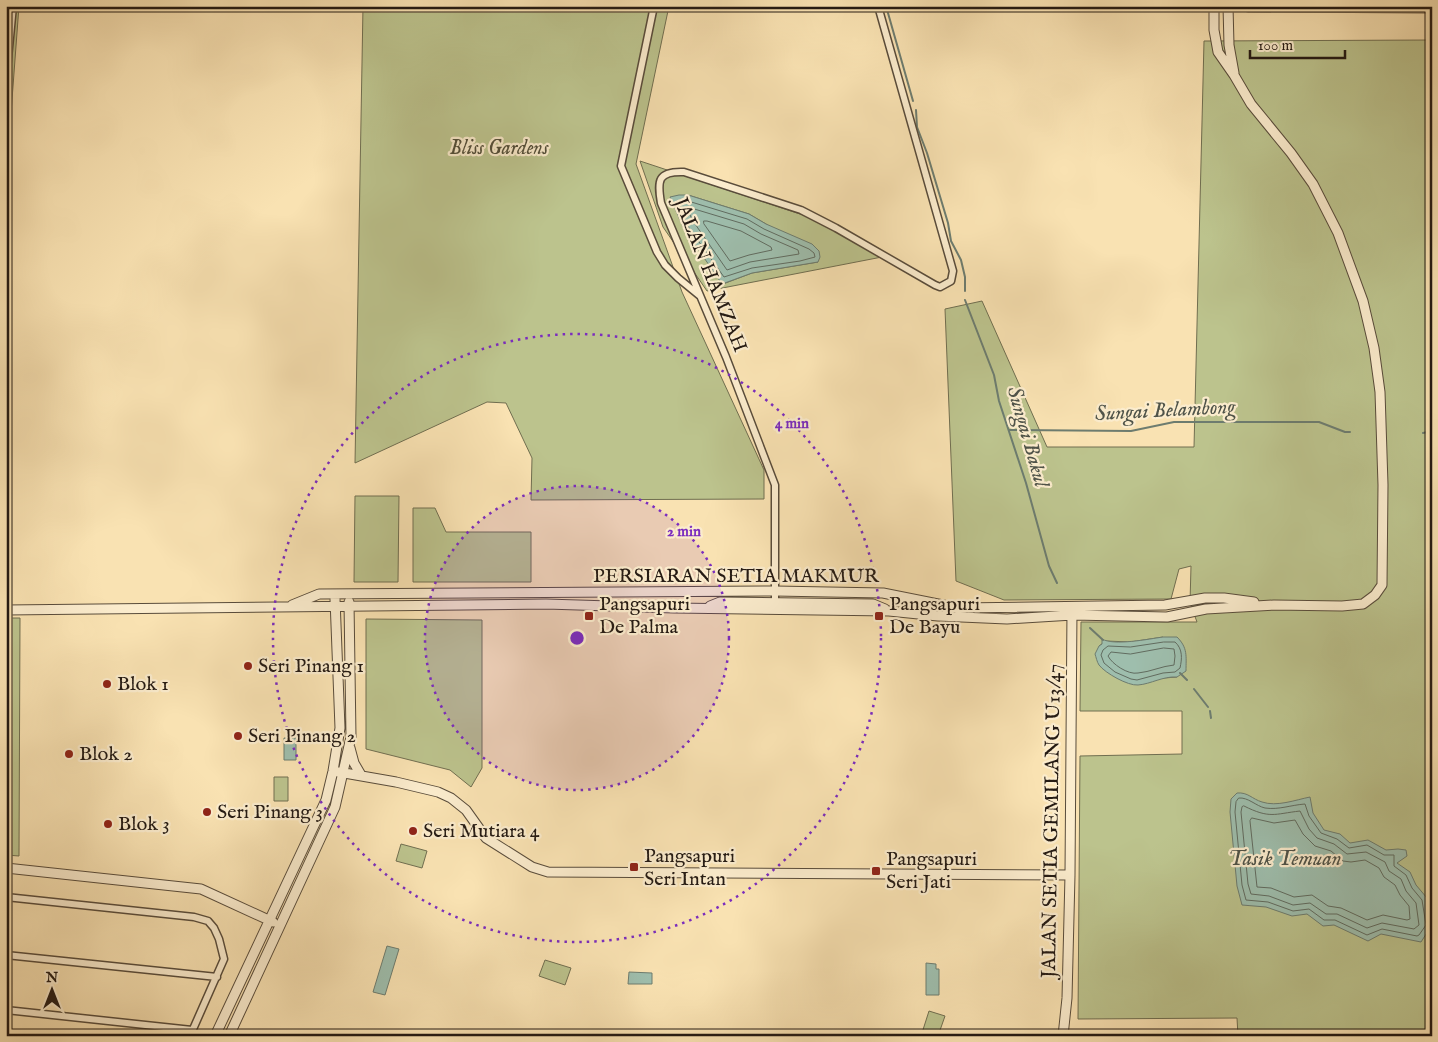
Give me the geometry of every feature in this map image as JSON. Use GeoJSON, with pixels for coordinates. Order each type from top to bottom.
{"type":"FeatureCollection","features":[{"type":"Feature","properties":{"kind":"street"},"geometry":{"type":"LineString","coordinates":[[6,79],[13,6]]}},
{"type":"Feature","properties":{"kind":"street"},"geometry":{"type":"LineString","coordinates":[[654,6],[621,166],[648,232],[661,258],[678,278],[701,297]]}},
{"type":"Feature","properties":{"kind":"street","name":"JALAN HAMZAH"},"geometry":{"type":"LineString","coordinates":[[775,602],[775,485],[730,366],[662,203],[659,183],[662,176],[670,172],[684,172],[801,210],[935,285],[940,287],[952,281],[954,271],[878,6]]}},
{"type":"Feature","properties":{"kind":"street"},"geometry":{"type":"LineString","coordinates":[[1214,6],[1214,30],[1218,52],[1234,74]]}},
{"type":"Feature","properties":{"kind":"street"},"geometry":{"type":"LineString","coordinates":[[1228,6],[1229,45],[1234,74]]}},
{"type":"Feature","properties":{"kind":"street"},"geometry":{"type":"LineString","coordinates":[[1244,6],[1248,8],[1432,9]]}},
{"type":"Feature","properties":{"kind":"street","name":"PERSIARAN SETIA MAKMUR"},"geometry":{"type":"LineString","coordinates":[[286,608],[319,594],[775,591],[883,593],[958,608],[1073,611],[1167,617],[1206,609],[1274,605],[1342,606],[1363,604],[1376,595],[1382,585],[1383,486],[1380,392],[1374,348],[1363,301],[1338,232],[1313,184],[1291,153],[1251,104],[1234,74]]}},
{"type":"Feature","properties":{"kind":"street"},"geometry":{"type":"LineString","coordinates":[[215,1036],[326,800],[340,728],[335,594]]}},
{"type":"Feature","properties":{"kind":"street"},"geometry":{"type":"LineString","coordinates":[[230,1036],[335,807],[344,772],[352,721],[348,594]]}},
{"type":"Feature","properties":{"kind":"street"},"geometry":{"type":"LineString","coordinates":[[705,608],[720,602],[775,602],[873,604],[889,611]]}},
{"type":"Feature","properties":{"kind":"street","name":"PERSIARAN SETIA MAKMUR"},"geometry":{"type":"LineString","coordinates":[[6,610],[546,604],[889,611],[938,616],[1007,618],[1073,611]]}},
{"type":"Feature","properties":{"kind":"street","name":"JALAN SETIA GEMILANG U13/47"},"geometry":{"type":"LineString","coordinates":[[1063,1036],[1067,998],[1070,875],[1073,611]]}},
{"type":"Feature","properties":{"kind":"street"},"geometry":{"type":"LineString","coordinates":[[349,746],[354,763],[361,775]]}},
{"type":"Feature","properties":{"kind":"street"},"geometry":{"type":"LineString","coordinates":[[333,771],[361,775],[438,792],[452,798],[466,810],[486,838],[532,867],[548,872],[1070,875]]}},
{"type":"Feature","properties":{"kind":"street"},"geometry":{"type":"LineString","coordinates":[[340,786],[361,775]]}},
{"type":"Feature","properties":{"kind":"street"},"geometry":{"type":"LineString","coordinates":[[6,868],[201,889],[280,925]]}},
{"type":"Feature","properties":{"kind":"street"},"geometry":{"type":"LineString","coordinates":[[6,897],[203,919],[214,928],[224,955],[217,978],[191,1033],[6,1010]]}},
{"type":"Feature","properties":{"kind":"street"},"geometry":{"type":"LineString","coordinates":[[6,955],[217,978]]}},
{"type":"Feature","properties":{"kind":"street"},"geometry":{"type":"LineString","coordinates":[[1100,1036],[1186,1036]]}},
{"type":"Feature","properties":{"kind":"green space"},"geometry":{"type":"Polygon","coordinates":[[[6,6],[19,6],[6,180],[6,6]]]}},
{"type":"Feature","properties":{"kind":"green space","name":"Bliss Gardens"},"geometry":{"type":"Polygon","coordinates":[[[363,6],[669,6],[636,164],[682,292],[764,470],[764,499],[531,500],[532,458],[506,403],[487,402],[355,463],[363,6]]]}},
{"type":"Feature","properties":{"kind":"green space"},"geometry":{"type":"Polygon","coordinates":[[[1432,40],[1432,1036],[1238,1036],[1237,1018],[1078,1019],[1080,756],[1182,754],[1182,711],[1080,711],[1081,622],[1197,622],[1190,603],[1191,566],[1179,569],[1171,599],[1004,600],[956,581],[945,309],[982,301],[1047,447],[1194,447],[1204,41],[1432,40]],[[1163,637],[1130,642],[1106,641],[1099,646],[1164,678],[1177,677],[1163,637]]]}},
{"type":"Feature","properties":{"kind":"green space"},"geometry":{"type":"Polygon","coordinates":[[[640,161],[812,218],[882,257],[707,291],[663,227],[640,161]],[[688,195],[723,284],[752,273],[818,262],[766,224],[749,214],[688,195]]]}},
{"type":"Feature","properties":{"kind":"green space"},"geometry":{"type":"Polygon","coordinates":[[[355,496],[399,496],[398,582],[354,582],[355,496]]]}},
{"type":"Feature","properties":{"kind":"green space"},"geometry":{"type":"Polygon","coordinates":[[[413,508],[435,508],[446,532],[531,532],[531,582],[413,582],[413,508]]]}},
{"type":"Feature","properties":{"kind":"green space"},"geometry":{"type":"Polygon","coordinates":[[[6,618],[20,618],[19,856],[6,855],[6,618]]]}},
{"type":"Feature","properties":{"kind":"green space"},"geometry":{"type":"Polygon","coordinates":[[[366,619],[482,620],[482,768],[471,787],[450,770],[366,749],[366,619]]]}},
{"type":"Feature","properties":{"kind":"green space"},"geometry":{"type":"Polygon","coordinates":[[[274,777],[288,777],[288,801],[274,801],[274,777]]]}},
{"type":"Feature","properties":{"kind":"green space"},"geometry":{"type":"Polygon","coordinates":[[[401,844],[427,851],[422,868],[396,861],[401,844]]]}},
{"type":"Feature","properties":{"kind":"green space"},"geometry":{"type":"Polygon","coordinates":[[[545,960],[571,968],[565,985],[539,976],[545,960]]]}},
{"type":"Feature","properties":{"kind":"green space"},"geometry":{"type":"Polygon","coordinates":[[[929,1011],[945,1016],[938,1036],[921,1036],[929,1011]]]}},
{"type":"Feature","properties":{"kind":"water"},"geometry":{"type":"Polygon","coordinates":[[[688,195],[749,214],[766,224],[812,244],[819,251],[820,257],[818,262],[752,273],[722,284],[683,227],[670,197],[688,195]]]}},
{"type":"Feature","properties":{"kind":"water"},"geometry":{"type":"Polygon","coordinates":[[[1177,637],[1185,649],[1186,671],[1177,677],[1134,685],[1111,675],[1097,661],[1095,654],[1102,644],[1102,639],[1123,642],[1177,637]]]}},
{"type":"Feature","properties":{"kind":"water"},"geometry":{"type":"Polygon","coordinates":[[[284,738],[296,738],[296,760],[284,760],[284,738]]]}},
{"type":"Feature","properties":{"kind":"water","name":"Tasik Temuan"},"geometry":{"type":"Polygon","coordinates":[[[1237,793],[1247,795],[1262,802],[1274,804],[1310,797],[1313,813],[1324,830],[1340,834],[1350,843],[1368,840],[1386,850],[1406,850],[1407,856],[1397,863],[1410,872],[1416,885],[1427,898],[1430,928],[1421,942],[1381,934],[1368,941],[1334,925],[1323,926],[1307,914],[1292,916],[1266,907],[1242,905],[1237,886],[1230,812],[1231,799],[1237,793]]]}},
{"type":"Feature","properties":{"kind":"water"},"geometry":{"type":"Polygon","coordinates":[[[387,946],[399,949],[385,995],[373,992],[387,946]]]}},
{"type":"Feature","properties":{"kind":"water"},"geometry":{"type":"Polygon","coordinates":[[[926,963],[936,964],[936,969],[939,969],[939,995],[926,995],[926,963]]]}},
{"type":"Feature","properties":{"kind":"water"},"geometry":{"type":"Polygon","coordinates":[[[629,972],[652,973],[652,984],[628,984],[629,972]]]}},
{"type":"Feature","properties":{"kind":"waterway","name":"Sungai Bakul"},"geometry":{"type":"LineString","coordinates":[[886,6],[913,101]]}},
{"type":"Feature","properties":{"kind":"waterway","name":"Sungai Bakul"},"geometry":{"type":"LineString","coordinates":[[916,110],[917,127],[927,153],[948,223],[951,241],[961,260],[965,277],[965,291]]}},
{"type":"Feature","properties":{"kind":"waterway","name":"Sungai Bakul"},"geometry":{"type":"LineString","coordinates":[[965,300],[994,375],[999,401],[1026,483],[1049,566],[1057,583]]}},
{"type":"Feature","properties":{"kind":"waterway","name":"Sungai Belambong"},"geometry":{"type":"LineString","coordinates":[[1009,430],[1131,431],[1174,422],[1319,422],[1345,432],[1350,432]]}},
{"type":"Feature","properties":{"kind":"waterway","name":"Sungai Belambong"},"geometry":{"type":"LineString","coordinates":[[1423,433],[1432,431]]}},
{"type":"Feature","properties":{"kind":"waterway","name":"Sungai Bakul"},"geometry":{"type":"LineString","coordinates":[[1090,628],[1103,640]]}},
{"type":"Feature","properties":{"kind":"waterway","name":"Sungai Bakul"},"geometry":{"type":"LineString","coordinates":[[1180,673],[1187,680]]}},
{"type":"Feature","properties":{"kind":"waterway","name":"Sungai Bakul"},"geometry":{"type":"LineString","coordinates":[[1194,689],[1208,707]]}},
{"type":"Feature","properties":{"kind":"waterway","name":"Sungai Bakul"},"geometry":{"type":"LineString","coordinates":[[1210,711],[1211,718]]}},
{"type":"Feature","properties":{"kind":"place","name":"Pangsapuri De Palma"},"geometry":{"type":"Point","coordinates":[589,616]}},
{"type":"Feature","properties":{"kind":"place","name":"Pangsapuri De Bayu"},"geometry":{"type":"Point","coordinates":[879,616]}},
{"type":"Feature","properties":{"kind":"place","name":"Seri Pinang 1"},"geometry":{"type":"Point","coordinates":[248,666]}},
{"type":"Feature","properties":{"kind":"place","name":"Blok 1"},"geometry":{"type":"Point","coordinates":[107,684]}},
{"type":"Feature","properties":{"kind":"place","name":"Seri Pinang 2"},"geometry":{"type":"Point","coordinates":[238,736]}},
{"type":"Feature","properties":{"kind":"place","name":"Blok 2"},"geometry":{"type":"Point","coordinates":[69,754]}},
{"type":"Feature","properties":{"kind":"place","name":"Seri Pinang 3"},"geometry":{"type":"Point","coordinates":[207,812]}},
{"type":"Feature","properties":{"kind":"place","name":"Blok 3"},"geometry":{"type":"Point","coordinates":[108,824]}},
{"type":"Feature","properties":{"kind":"place","name":"Seri Mutiara 4"},"geometry":{"type":"Point","coordinates":[413,831]}},
{"type":"Feature","properties":{"kind":"place","name":"Pangsapuri Seri Intan"},"geometry":{"type":"Point","coordinates":[634,867]}},
{"type":"Feature","properties":{"kind":"place","name":"Pangsapuri Seri Jati"},"geometry":{"type":"Point","coordinates":[876,871]}}]}
